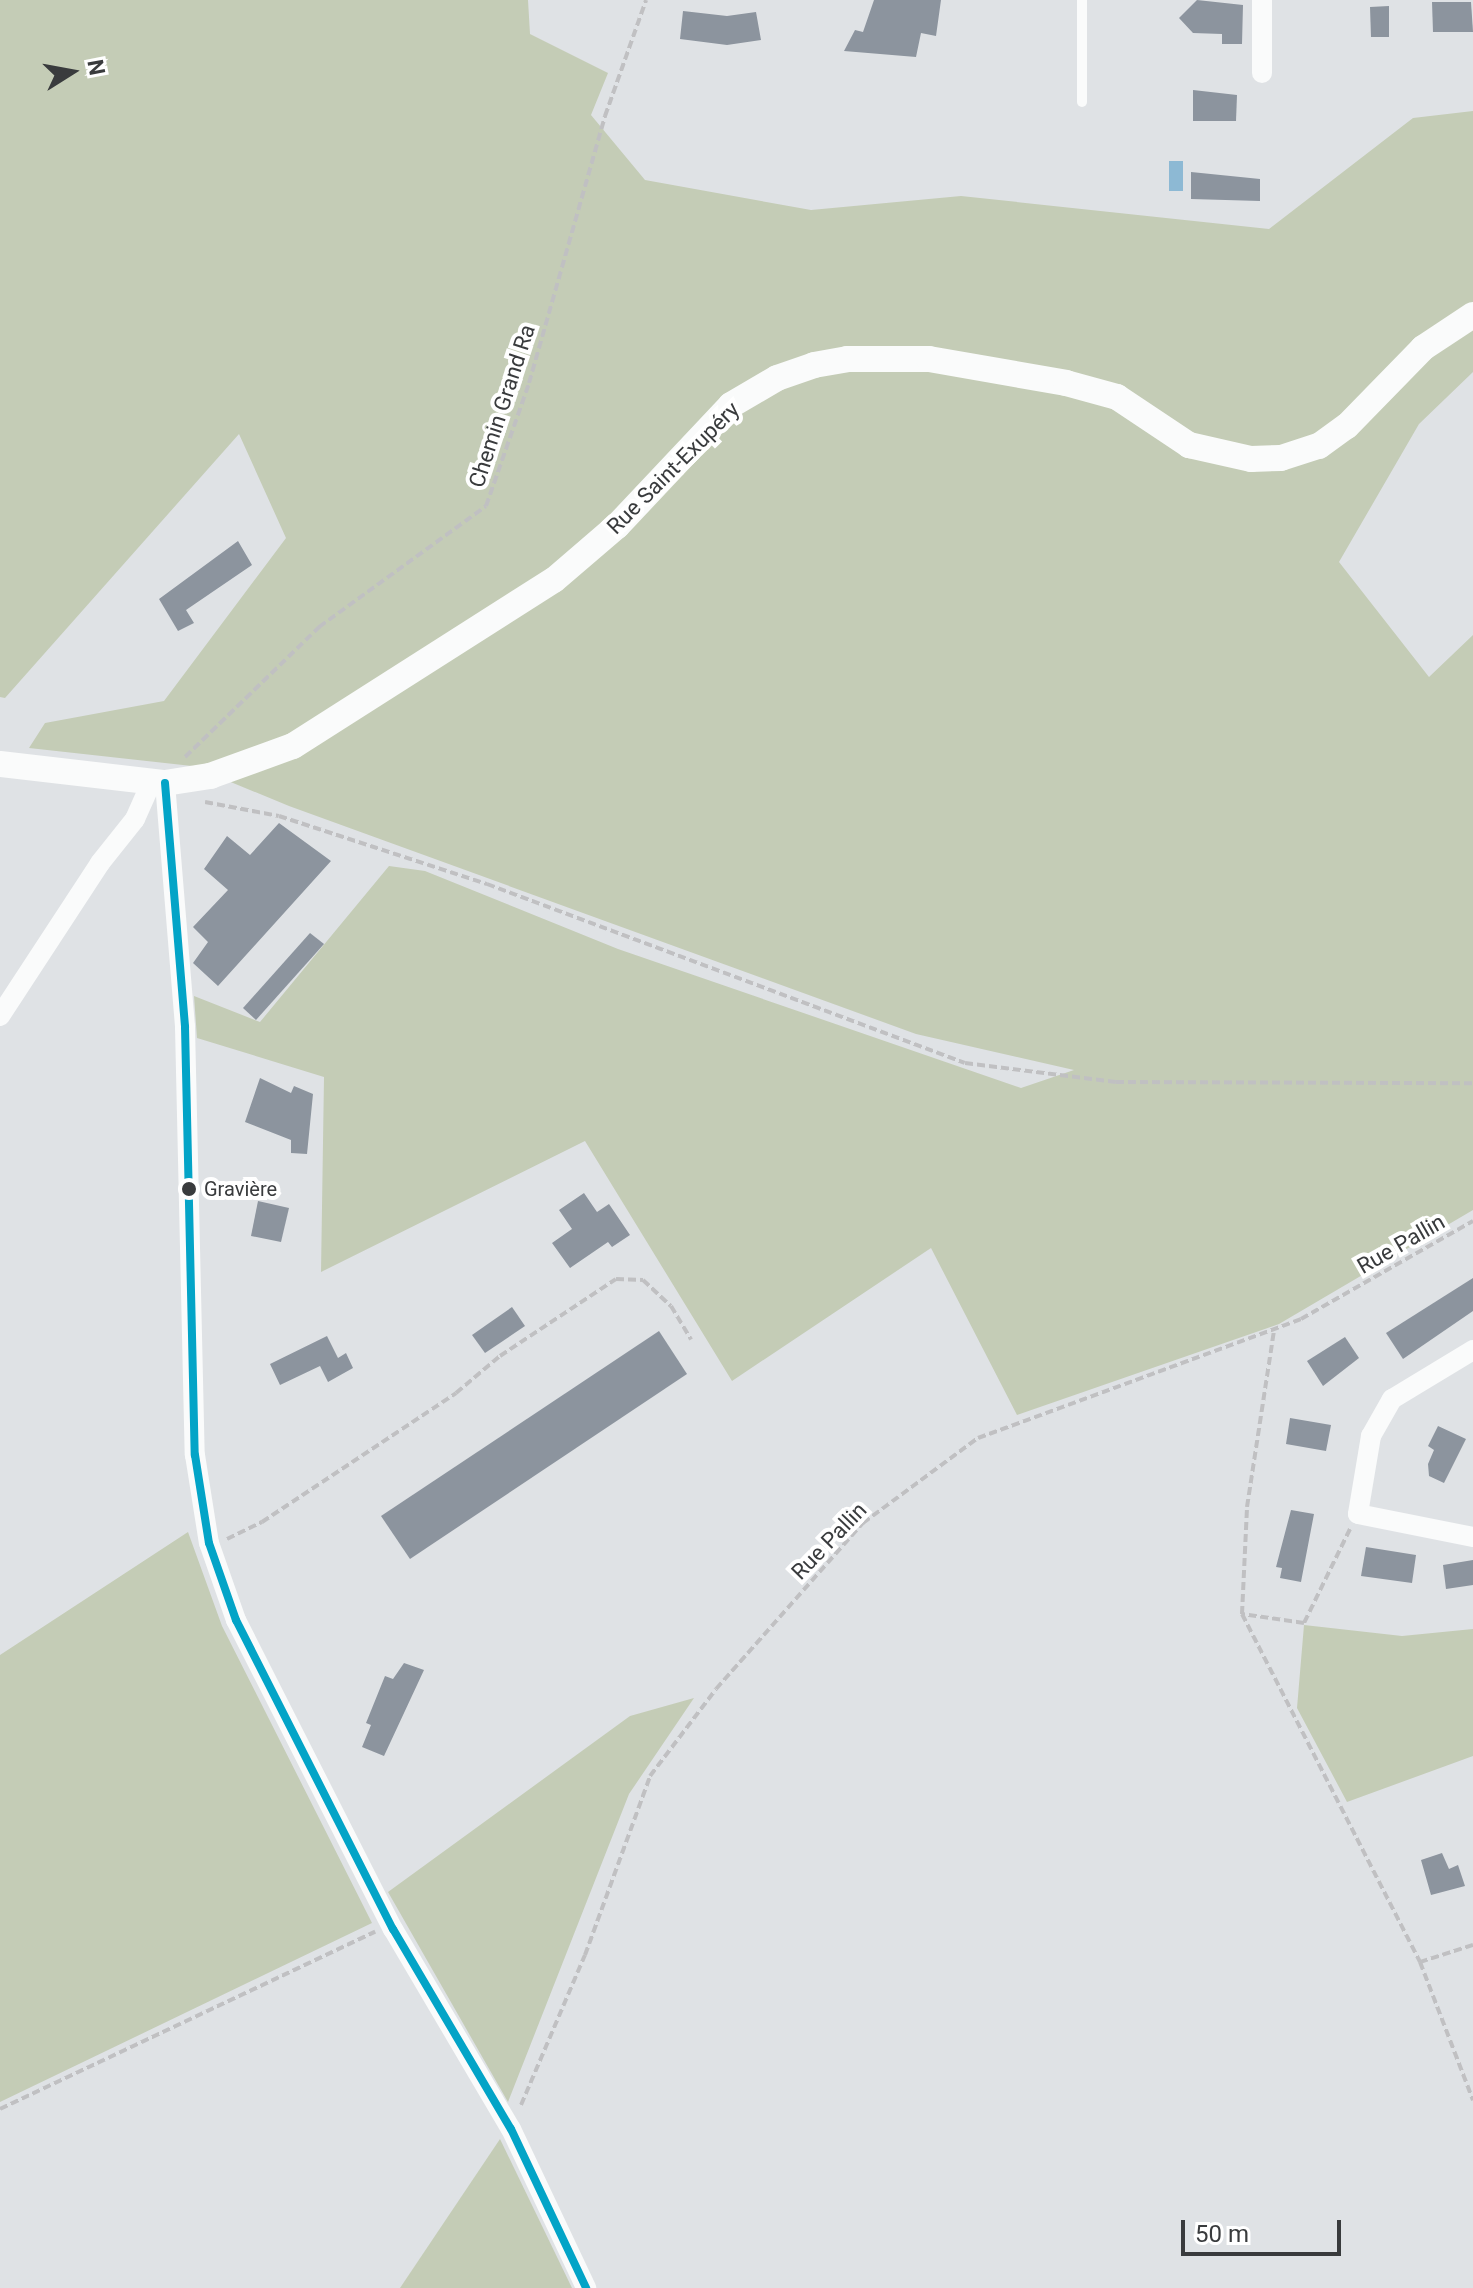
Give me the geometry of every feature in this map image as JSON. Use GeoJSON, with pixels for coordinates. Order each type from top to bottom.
{"type":"FeatureCollection","features":[{"type":"Feature","properties":{"kind":"street"},"geometry":{"type":"LineString","coordinates":[[1262,0],[1262,73]]}},
{"type":"Feature","properties":{"kind":"street","name":"Rue Saint-Exupéry"},"geometry":{"type":"LineString","coordinates":[[0,764],[158,783],[223,772],[293,746],[554,580],[617,526],[731,405],[777,378],[847,359],[929,359],[1117,397],[1189,445],[1251,459],[1281,458],[1319,446],[1347,426],[1423,348],[1473,315]]}},
{"type":"Feature","properties":{"kind":"street"},"geometry":{"type":"LineString","coordinates":[[0,1016],[100,863],[135,819],[158,783]]}},
{"type":"Feature","properties":{"kind":"street"},"geometry":{"type":"LineString","coordinates":[[158,783],[185,1027],[194,1440],[209,1543],[236,1620],[393,1929],[511,2129],[586,2288]]}},
{"type":"Feature","properties":{"kind":"street"},"geometry":{"type":"LineString","coordinates":[[1473,1350],[1392,1399],[1371,1436],[1358,1514],[1473,1537]]}},
{"type":"Feature","properties":{"kind":"lane"},"geometry":{"type":"LineString","coordinates":[[1082,0],[1082,102]]}},
{"type":"Feature","properties":{"kind":"path","name":"Chemin Grand Ra"},"geometry":{"type":"LineString","coordinates":[[158,783],[319,627],[486,506],[529,383],[605,116],[646,0]]}},
{"type":"Feature","properties":{"kind":"path"},"geometry":{"type":"LineString","coordinates":[[203,801],[279,816],[487,884],[965,1063],[1116,1082],[1473,1083]]}},
{"type":"Feature","properties":{"kind":"path","name":"Rue Pallin"},"geometry":{"type":"LineString","coordinates":[[511,2129],[585,1955],[650,1776],[716,1689],[863,1523],[978,1438],[1274,1329],[1473,1221]]}},
{"type":"Feature","properties":{"kind":"path"},"geometry":{"type":"LineString","coordinates":[[209,1543],[262,1522],[616,1279],[643,1280],[671,1306],[691,1339]]}},
{"type":"Feature","properties":{"kind":"path"},"geometry":{"type":"LineString","coordinates":[[1274,1329],[1247,1507],[1242,1614],[1420,1962],[1473,2100]]}},
{"type":"Feature","properties":{"kind":"path"},"geometry":{"type":"LineString","coordinates":[[1242,1614],[1304,1623],[1358,1514]]}},
{"type":"Feature","properties":{"kind":"path"},"geometry":{"type":"LineString","coordinates":[[0,2109],[362,1935],[393,1929]]}},
{"type":"Feature","properties":{"kind":"path"},"geometry":{"type":"LineString","coordinates":[[1420,1962],[1473,1945]]}},
{"type":"Feature","properties":{"kind":"green space"},"geometry":{"type":"Polygon","coordinates":[[[0,0],[528,0],[530,34],[608,73],[591,115],[645,180],[811,210],[961,196],[1269,229],[1413,118],[1473,111],[1473,372],[1419,424],[1339,562],[1429,677],[1473,635],[1473,1210],[1279,1324],[1017,1415],[931,1248],[732,1381],[585,1141],[321,1272],[324,1077],[197,1038],[194,996],[260,1022],[389,866],[425,871],[618,949],[1021,1088],[1074,1070],[916,1034],[289,806],[192,766],[29,748],[45,723],[164,701],[286,538],[239,434],[5,698],[0,697],[0,0]]]}},
{"type":"Feature","properties":{"kind":"green space"},"geometry":{"type":"Polygon","coordinates":[[[188,1532],[222,1626],[372,1923],[0,2102],[0,1655],[188,1532]]]}},
{"type":"Feature","properties":{"kind":"green space"},"geometry":{"type":"Polygon","coordinates":[[[1304,1625],[1402,1636],[1473,1629],[1473,1756],[1347,1802],[1297,1708],[1304,1625]]]}},
{"type":"Feature","properties":{"kind":"green space"},"geometry":{"type":"Polygon","coordinates":[[[694,1698],[629,1794],[508,2102],[388,1892],[630,1716],[694,1698]]]}},
{"type":"Feature","properties":{"kind":"green space"},"geometry":{"type":"Polygon","coordinates":[[[500,2139],[572,2288],[400,2288],[500,2139]]]}},
{"type":"Feature","properties":{"kind":"water"},"geometry":{"type":"Polygon","coordinates":[[[1169,161],[1183,161],[1183,191],[1169,191],[1169,161]]]}},
{"type":"Feature","properties":{"kind":"building"},"geometry":{"type":"Polygon","coordinates":[[[874,0],[941,0],[936,36],[921,33],[916,57],[844,51],[855,30],[863,32],[874,0]]]}},
{"type":"Feature","properties":{"kind":"building"},"geometry":{"type":"Polygon","coordinates":[[[1197,0],[1243,5],[1242,44],[1222,44],[1222,34],[1193,33],[1179,18],[1197,0]]]}},
{"type":"Feature","properties":{"kind":"building"},"geometry":{"type":"Polygon","coordinates":[[[1432,2],[1471,2],[1473,32],[1433,32],[1432,2]]]}},
{"type":"Feature","properties":{"kind":"building"},"geometry":{"type":"Polygon","coordinates":[[[1389,6],[1389,37],[1371,37],[1370,7],[1389,6]]]}},
{"type":"Feature","properties":{"kind":"building"},"geometry":{"type":"Polygon","coordinates":[[[683,11],[727,16],[756,12],[761,40],[727,45],[680,39],[683,11]]]}},
{"type":"Feature","properties":{"kind":"building"},"geometry":{"type":"Polygon","coordinates":[[[1193,90],[1237,95],[1236,121],[1193,121],[1193,90]]]}},
{"type":"Feature","properties":{"kind":"building"},"geometry":{"type":"Polygon","coordinates":[[[1191,172],[1260,179],[1260,201],[1191,199],[1191,172]]]}},
{"type":"Feature","properties":{"kind":"building"},"geometry":{"type":"Polygon","coordinates":[[[238,541],[252,565],[186,610],[194,623],[178,631],[159,599],[238,541]]]}},
{"type":"Feature","properties":{"kind":"building"},"geometry":{"type":"Polygon","coordinates":[[[279,823],[331,861],[218,986],[193,963],[208,942],[193,927],[228,890],[204,869],[227,836],[250,855],[279,823]]]}},
{"type":"Feature","properties":{"kind":"building"},"geometry":{"type":"Polygon","coordinates":[[[310,933],[324,944],[256,1020],[243,1008],[310,933]]]}},
{"type":"Feature","properties":{"kind":"building"},"geometry":{"type":"Polygon","coordinates":[[[260,1078],[291,1093],[294,1086],[313,1094],[307,1154],[291,1153],[291,1140],[245,1122],[260,1078]]]}},
{"type":"Feature","properties":{"kind":"building"},"geometry":{"type":"Polygon","coordinates":[[[584,1193],[597,1212],[609,1204],[630,1235],[612,1247],[608,1242],[570,1268],[552,1243],[572,1229],[559,1210],[584,1193]]]}},
{"type":"Feature","properties":{"kind":"building"},"geometry":{"type":"Polygon","coordinates":[[[258,1201],[289,1208],[281,1242],[251,1236],[258,1201]]]}},
{"type":"Feature","properties":{"kind":"building"},"geometry":{"type":"Polygon","coordinates":[[[1473,1278],[1473,1311],[1403,1359],[1386,1333],[1473,1278]]]}},
{"type":"Feature","properties":{"kind":"building"},"geometry":{"type":"Polygon","coordinates":[[[512,1307],[525,1326],[485,1353],[472,1335],[512,1307]]]}},
{"type":"Feature","properties":{"kind":"building"},"geometry":{"type":"Polygon","coordinates":[[[659,1331],[687,1374],[410,1559],[381,1516],[659,1331]]]}},
{"type":"Feature","properties":{"kind":"building"},"geometry":{"type":"Polygon","coordinates":[[[327,1336],[338,1358],[346,1353],[353,1368],[328,1382],[320,1366],[280,1385],[270,1364],[327,1336]]]}},
{"type":"Feature","properties":{"kind":"building"},"geometry":{"type":"Polygon","coordinates":[[[1345,1337],[1359,1358],[1323,1386],[1307,1361],[1345,1337]]]}},
{"type":"Feature","properties":{"kind":"building"},"geometry":{"type":"Polygon","coordinates":[[[1290,1418],[1331,1425],[1326,1451],[1286,1444],[1290,1418]]]}},
{"type":"Feature","properties":{"kind":"building"},"geometry":{"type":"Polygon","coordinates":[[[1438,1426],[1466,1439],[1444,1483],[1429,1476],[1428,1464],[1434,1450],[1428,1446],[1438,1426]]]}},
{"type":"Feature","properties":{"kind":"building"},"geometry":{"type":"Polygon","coordinates":[[[1291,1510],[1314,1514],[1301,1582],[1280,1578],[1282,1568],[1276,1567],[1291,1510]]]}},
{"type":"Feature","properties":{"kind":"building"},"geometry":{"type":"Polygon","coordinates":[[[1366,1547],[1416,1555],[1412,1583],[1361,1576],[1366,1547]]]}},
{"type":"Feature","properties":{"kind":"building"},"geometry":{"type":"Polygon","coordinates":[[[1473,1560],[1473,1585],[1446,1589],[1443,1565],[1473,1560]]]}},
{"type":"Feature","properties":{"kind":"building"},"geometry":{"type":"Polygon","coordinates":[[[404,1663],[424,1670],[384,1756],[362,1747],[371,1725],[366,1723],[385,1676],[393,1679],[404,1663]]]}},
{"type":"Feature","properties":{"kind":"building"},"geometry":{"type":"Polygon","coordinates":[[[1442,1853],[1449,1869],[1458,1865],[1465,1886],[1431,1895],[1421,1860],[1442,1853]]]}},
{"type":"Feature","properties":{"kind":"transit line"},"geometry":{"type":"LineString","coordinates":[[165,783],[185,1027],[195,1455],[209,1543],[236,1620],[393,1929],[511,2129],[586,2288]]}},
{"type":"Feature","properties":{"kind":"place","name":"Gravière"},"geometry":{"type":"Point","coordinates":[189,1189]}}]}
